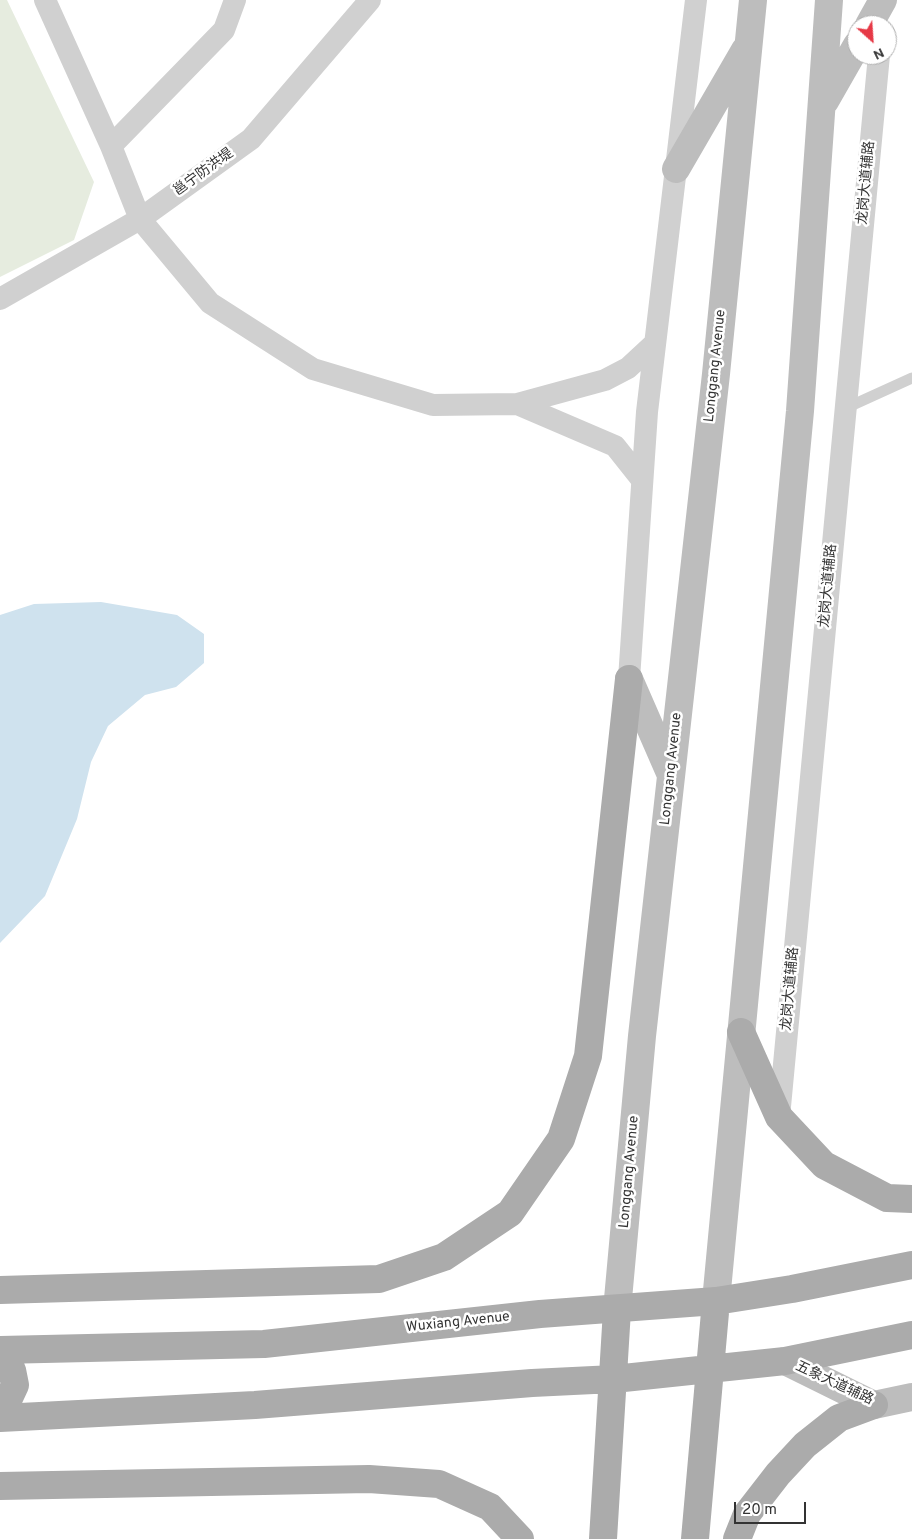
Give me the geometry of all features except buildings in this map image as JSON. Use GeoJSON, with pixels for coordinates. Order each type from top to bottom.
{"type":"FeatureCollection","features":[{"type":"Feature","properties":{"kind":"main road","name":"Longgang Avenue"},"geometry":{"type":"LineString","coordinates":[[601,1534],[614,1379],[617,1310],[642,1036],[716,374],[753,0]]}},
{"type":"Feature","properties":{"kind":"main road"},"geometry":{"type":"LineString","coordinates":[[695,1539],[709,1369],[800,410],[829,0]]}},
{"type":"Feature","properties":{"kind":"main road"},"geometry":{"type":"LineString","coordinates":[[875,15],[884,0]]}},
{"type":"Feature","properties":{"kind":"main road"},"geometry":{"type":"LineString","coordinates":[[676,169],[750,42]]}},
{"type":"Feature","properties":{"kind":"main road"},"geometry":{"type":"LineString","coordinates":[[822,107],[847,63]]}},
{"type":"Feature","properties":{"kind":"main road"},"geometry":{"type":"LineString","coordinates":[[629,679],[671,775]]}},
{"type":"Feature","properties":{"kind":"main road"},"geometry":{"type":"LineString","coordinates":[[0,1290],[379,1279],[444,1257],[510,1213],[561,1139],[588,1056],[629,679]]}},
{"type":"Feature","properties":{"kind":"main road"},"geometry":{"type":"LineString","coordinates":[[741,1032],[779,1117],[824,1165],[887,1198],[912,1199]]}},
{"type":"Feature","properties":{"kind":"main road","name":"Wuxiang Avenue"},"geometry":{"type":"LineString","coordinates":[[0,1350],[264,1344],[540,1314],[617,1310],[716,1301],[792,1289],[912,1265]]}},
{"type":"Feature","properties":{"kind":"main road"},"geometry":{"type":"LineString","coordinates":[[0,1418],[255,1405],[532,1382],[614,1379],[785,1361],[912,1336]]}},
{"type":"Feature","properties":{"kind":"main road"},"geometry":{"type":"LineString","coordinates":[[0,1359],[12,1370],[15,1385],[8,1400],[0,1406]]}},
{"type":"Feature","properties":{"kind":"main road","name":"五象大道辅路"},"geometry":{"type":"LineString","coordinates":[[785,1361],[874,1406],[912,1398]]}},
{"type":"Feature","properties":{"kind":"main road"},"geometry":{"type":"LineString","coordinates":[[737,1539],[747,1514],[778,1474],[805,1445],[839,1418],[874,1406]]}},
{"type":"Feature","properties":{"kind":"main road"},"geometry":{"type":"LineString","coordinates":[[0,1486],[369,1479],[439,1484],[490,1507],[520,1539]]}},
{"type":"Feature","properties":{"kind":"street"},"geometry":{"type":"LineString","coordinates":[[45,0],[111,146],[140,219],[210,303],[313,369],[433,405],[518,404],[605,380],[628,368],[655,342]]}},
{"type":"Feature","properties":{"kind":"street"},"geometry":{"type":"LineString","coordinates":[[111,146],[224,30],[234,0]]}},
{"type":"Feature","properties":{"kind":"street","name":"邕宁防洪堤"},"geometry":{"type":"LineString","coordinates":[[0,299],[140,219],[251,139],[370,0]]}},
{"type":"Feature","properties":{"kind":"street"},"geometry":{"type":"LineString","coordinates":[[629,679],[642,480],[655,342],[696,0]]}},
{"type":"Feature","properties":{"kind":"street"},"geometry":{"type":"LineString","coordinates":[[883,15],[884,0]]}},
{"type":"Feature","properties":{"kind":"street","name":"龙岗大道辅路"},"geometry":{"type":"LineString","coordinates":[[779,1117],[878,65]]}},
{"type":"Feature","properties":{"kind":"street"},"geometry":{"type":"LineString","coordinates":[[518,404],[615,446],[642,480]]}},
{"type":"Feature","properties":{"kind":"lane"},"geometry":{"type":"LineString","coordinates":[[846,408],[912,378]]}},
{"type":"Feature","properties":{"kind":"shaded area"},"geometry":{"type":"Polygon","coordinates":[[[0,0],[7,0],[94,182],[74,240],[0,277],[0,0]]]}},
{"type":"Feature","properties":{"kind":"water"},"geometry":{"type":"Polygon","coordinates":[[[101,602],[177,615],[204,634],[204,663],[176,687],[145,695],[108,726],[91,762],[77,819],[45,896],[0,943],[0,615],[34,604],[101,602]]]}}]}
